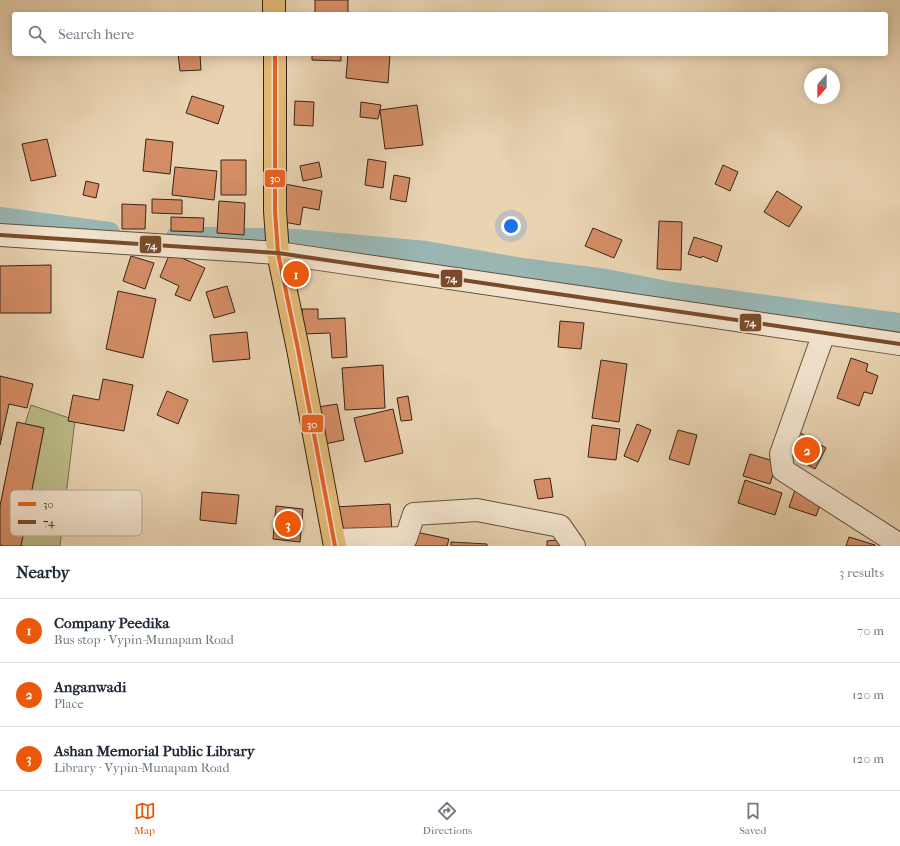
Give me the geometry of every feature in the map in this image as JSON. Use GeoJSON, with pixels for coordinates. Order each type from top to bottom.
{"type":"FeatureCollection","features":[{"type":"Feature","properties":{"kind":"main road"},"geometry":{"type":"LineString","coordinates":[[274,0],[274,12]]}},
{"type":"Feature","properties":{"kind":"main road"},"geometry":{"type":"LineString","coordinates":[[275,56],[276,221],[278,249],[334,543]]}},
{"type":"Feature","properties":{"kind":"street"},"geometry":{"type":"LineString","coordinates":[[0,235],[278,249],[900,344]]}},
{"type":"Feature","properties":{"kind":"street"},"geometry":{"type":"LineString","coordinates":[[824,333],[781,454],[783,470],[900,545]]}},
{"type":"Feature","properties":{"kind":"street"},"geometry":{"type":"LineString","coordinates":[[334,543],[406,538],[414,514],[477,510],[560,526],[574,546]]}},
{"type":"Feature","properties":{"kind":"green space"},"geometry":{"type":"Polygon","coordinates":[[[31,405],[75,420],[67,490],[32,490],[44,428],[25,424],[31,405]]]}},
{"type":"Feature","properties":{"kind":"green space"},"geometry":{"type":"Polygon","coordinates":[[[23,536],[61,536],[60,546],[21,546],[23,536]]]}},
{"type":"Feature","properties":{"kind":"building"},"geometry":{"type":"Polygon","coordinates":[[[315,0],[348,0],[348,12],[315,12],[315,0]]]}},
{"type":"Feature","properties":{"kind":"building"},"geometry":{"type":"Polygon","coordinates":[[[178,56],[200,56],[201,70],[180,71],[178,56]]]}},
{"type":"Feature","properties":{"kind":"building"},"geometry":{"type":"Polygon","coordinates":[[[312,56],[341,56],[341,61],[312,60],[312,56]]]}},
{"type":"Feature","properties":{"kind":"building"},"geometry":{"type":"Polygon","coordinates":[[[348,56],[390,56],[388,83],[346,78],[348,56]]]}},
{"type":"Feature","properties":{"kind":"building"},"geometry":{"type":"Polygon","coordinates":[[[192,96],[224,106],[218,124],[186,113],[192,96]]]}},
{"type":"Feature","properties":{"kind":"building"},"geometry":{"type":"Polygon","coordinates":[[[295,101],[314,102],[313,126],[294,125],[295,101]]]}},
{"type":"Feature","properties":{"kind":"building"},"geometry":{"type":"Polygon","coordinates":[[[361,102],[381,105],[378,119],[360,117],[361,102]]]}},
{"type":"Feature","properties":{"kind":"building"},"geometry":{"type":"Polygon","coordinates":[[[417,105],[423,145],[385,149],[380,110],[417,105]]]}},
{"type":"Feature","properties":{"kind":"building"},"geometry":{"type":"Polygon","coordinates":[[[47,139],[56,176],[31,181],[22,144],[47,139]]]}},
{"type":"Feature","properties":{"kind":"building"},"geometry":{"type":"Polygon","coordinates":[[[146,139],[173,142],[170,174],[143,171],[146,139]]]}},
{"type":"Feature","properties":{"kind":"building"},"geometry":{"type":"Polygon","coordinates":[[[368,159],[386,162],[383,188],[365,185],[368,159]]]}},
{"type":"Feature","properties":{"kind":"building"},"geometry":{"type":"Polygon","coordinates":[[[221,160],[246,160],[246,195],[221,195],[221,160]]]}},
{"type":"Feature","properties":{"kind":"building"},"geometry":{"type":"Polygon","coordinates":[[[319,162],[322,177],[303,181],[300,166],[319,162]]]}},
{"type":"Feature","properties":{"kind":"building"},"geometry":{"type":"Polygon","coordinates":[[[723,165],[738,172],[730,191],[715,184],[723,165]]]}},
{"type":"Feature","properties":{"kind":"building"},"geometry":{"type":"Polygon","coordinates":[[[175,167],[217,171],[214,200],[172,195],[175,167]]]}},
{"type":"Feature","properties":{"kind":"building"},"geometry":{"type":"Polygon","coordinates":[[[394,175],[410,178],[406,202],[390,199],[394,175]]]}},
{"type":"Feature","properties":{"kind":"building"},"geometry":{"type":"Polygon","coordinates":[[[86,181],[99,184],[96,198],[83,195],[86,181]]]}},
{"type":"Feature","properties":{"kind":"building"},"geometry":{"type":"Polygon","coordinates":[[[285,184],[322,191],[319,210],[303,207],[300,225],[279,221],[285,184]]]}},
{"type":"Feature","properties":{"kind":"building"},"geometry":{"type":"Polygon","coordinates":[[[777,191],[802,207],[789,227],[764,212],[777,191]]]}},
{"type":"Feature","properties":{"kind":"building"},"geometry":{"type":"Polygon","coordinates":[[[152,199],[182,200],[182,214],[152,213],[152,199]]]}},
{"type":"Feature","properties":{"kind":"building"},"geometry":{"type":"Polygon","coordinates":[[[219,201],[245,203],[244,235],[217,233],[219,201]]]}},
{"type":"Feature","properties":{"kind":"building"},"geometry":{"type":"Polygon","coordinates":[[[122,204],[146,205],[145,229],[122,229],[122,204]]]}},
{"type":"Feature","properties":{"kind":"building"},"geometry":{"type":"Polygon","coordinates":[[[171,217],[204,218],[203,232],[171,231],[171,217]]]}},
{"type":"Feature","properties":{"kind":"building"},"geometry":{"type":"Polygon","coordinates":[[[659,221],[682,222],[681,270],[657,269],[659,221]]]}},
{"type":"Feature","properties":{"kind":"building"},"geometry":{"type":"Polygon","coordinates":[[[593,228],[622,240],[614,258],[585,246],[593,228]]]}},
{"type":"Feature","properties":{"kind":"building"},"geometry":{"type":"Polygon","coordinates":[[[694,237],[722,246],[717,262],[702,256],[701,258],[688,254],[694,237]]]}},
{"type":"Feature","properties":{"kind":"building"},"geometry":{"type":"Polygon","coordinates":[[[170,253],[205,268],[190,301],[175,295],[179,286],[160,277],[170,253]]]}},
{"type":"Feature","properties":{"kind":"building"},"geometry":{"type":"Polygon","coordinates":[[[131,256],[154,263],[145,289],[123,281],[131,256]]]}},
{"type":"Feature","properties":{"kind":"building"},"geometry":{"type":"Polygon","coordinates":[[[51,265],[51,313],[0,313],[0,266],[51,265]]]}},
{"type":"Feature","properties":{"kind":"building"},"geometry":{"type":"Polygon","coordinates":[[[227,286],[235,312],[214,318],[206,292],[227,286]]]}},
{"type":"Feature","properties":{"kind":"building"},"geometry":{"type":"Polygon","coordinates":[[[118,291],[156,299],[143,358],[106,349],[118,291]]]}},
{"type":"Feature","properties":{"kind":"building"},"geometry":{"type":"Polygon","coordinates":[[[302,309],[318,309],[318,319],[345,318],[347,357],[332,358],[330,333],[303,334],[302,309]]]}},
{"type":"Feature","properties":{"kind":"building"},"geometry":{"type":"Polygon","coordinates":[[[560,321],[584,323],[581,349],[558,347],[560,321]]]}},
{"type":"Feature","properties":{"kind":"building"},"geometry":{"type":"Polygon","coordinates":[[[247,332],[250,359],[213,362],[210,335],[247,332]]]}},
{"type":"Feature","properties":{"kind":"building"},"geometry":{"type":"Polygon","coordinates":[[[851,358],[868,364],[866,371],[878,376],[872,394],[864,392],[859,406],[837,398],[851,358]]]}},
{"type":"Feature","properties":{"kind":"building"},"geometry":{"type":"Polygon","coordinates":[[[601,360],[627,364],[619,422],[592,418],[601,360]]]}},
{"type":"Feature","properties":{"kind":"building"},"geometry":{"type":"Polygon","coordinates":[[[383,365],[385,408],[345,410],[342,368],[383,365]]]}},
{"type":"Feature","properties":{"kind":"building"},"geometry":{"type":"Polygon","coordinates":[[[0,376],[33,384],[27,408],[9,404],[0,445],[0,376]]]}},
{"type":"Feature","properties":{"kind":"building"},"geometry":{"type":"Polygon","coordinates":[[[103,379],[133,385],[124,431],[68,421],[73,395],[99,400],[103,379]]]}},
{"type":"Feature","properties":{"kind":"building"},"geometry":{"type":"Polygon","coordinates":[[[167,391],[188,400],[178,424],[157,415],[167,391]]]}},
{"type":"Feature","properties":{"kind":"building"},"geometry":{"type":"Polygon","coordinates":[[[408,396],[412,420],[401,421],[397,398],[408,396]]]}},
{"type":"Feature","properties":{"kind":"building"},"geometry":{"type":"Polygon","coordinates":[[[337,404],[344,440],[325,444],[318,407],[337,404]]]}},
{"type":"Feature","properties":{"kind":"building"},"geometry":{"type":"Polygon","coordinates":[[[393,409],[403,453],[365,462],[354,418],[393,409]]]}},
{"type":"Feature","properties":{"kind":"building"},"geometry":{"type":"Polygon","coordinates":[[[17,422],[44,428],[32,490],[10,490],[10,536],[23,536],[21,546],[0,545],[0,506],[17,422]]]}},
{"type":"Feature","properties":{"kind":"building"},"geometry":{"type":"Polygon","coordinates":[[[637,424],[651,430],[638,462],[624,456],[637,424]]]}},
{"type":"Feature","properties":{"kind":"building"},"geometry":{"type":"Polygon","coordinates":[[[592,425],[620,429],[616,460],[588,457],[592,425]]]}},
{"type":"Feature","properties":{"kind":"building"},"geometry":{"type":"Polygon","coordinates":[[[678,430],[697,435],[689,465],[669,459],[678,430]]]}},
{"type":"Feature","properties":{"kind":"building"},"geometry":{"type":"Polygon","coordinates":[[[799,432],[826,448],[815,469],[787,453],[799,432]]]}},
{"type":"Feature","properties":{"kind":"building"},"geometry":{"type":"Polygon","coordinates":[[[750,454],[777,462],[770,484],[743,476],[750,454]]]}},
{"type":"Feature","properties":{"kind":"building"},"geometry":{"type":"Polygon","coordinates":[[[550,478],[553,497],[538,499],[534,480],[550,478]]]}},
{"type":"Feature","properties":{"kind":"building"},"geometry":{"type":"Polygon","coordinates":[[[745,480],[782,493],[775,515],[738,503],[745,480]]]}},
{"type":"Feature","properties":{"kind":"building"},"geometry":{"type":"Polygon","coordinates":[[[795,490],[822,500],[816,516],[789,507],[795,490]]]}},
{"type":"Feature","properties":{"kind":"building"},"geometry":{"type":"Polygon","coordinates":[[[202,492],[239,495],[236,524],[200,520],[202,492]]]}},
{"type":"Feature","properties":{"kind":"building"},"geometry":{"type":"Polygon","coordinates":[[[390,504],[392,531],[336,534],[334,507],[390,504]]]}},
{"type":"Feature","properties":{"kind":"building"},"geometry":{"type":"Polygon","coordinates":[[[276,506],[303,509],[300,542],[273,539],[276,506]]]}},
{"type":"Feature","properties":{"kind":"building"},"geometry":{"type":"Polygon","coordinates":[[[411,531],[449,539],[447,546],[408,546],[411,531]]]}},
{"type":"Feature","properties":{"kind":"building"},"geometry":{"type":"Polygon","coordinates":[[[849,537],[875,545],[875,546],[846,546],[849,537]]]}},
{"type":"Feature","properties":{"kind":"building"},"geometry":{"type":"Polygon","coordinates":[[[566,539],[566,546],[547,546],[547,541],[566,539]]]}},
{"type":"Feature","properties":{"kind":"building"},"geometry":{"type":"Polygon","coordinates":[[[451,542],[487,544],[487,546],[451,546],[451,542]]]}},
{"type":"Feature","properties":{"kind":"waterway"},"geometry":{"type":"LineString","coordinates":[[0,218],[109,233]]}},
{"type":"Feature","properties":{"kind":"waterway"},"geometry":{"type":"LineString","coordinates":[[177,237],[296,240],[426,252],[522,269],[606,280],[672,293],[900,324]]}},
{"type":"Feature","properties":{"kind":"transit line","name":"30"},"geometry":{"type":"LineString","coordinates":[[275,56],[275,211],[278,253],[298,349],[335,546]]}},
{"type":"Feature","properties":{"kind":"transit line","name":"74"},"geometry":{"type":"LineString","coordinates":[[0,235],[278,253],[900,344]]}},
{"type":"Feature","properties":{"kind":"place","name":"Company Peedika"},"geometry":{"type":"Point","coordinates":[296,274]}},
{"type":"Feature","properties":{"kind":"place","name":"Anganwadi"},"geometry":{"type":"Point","coordinates":[807,450]}},
{"type":"Feature","properties":{"kind":"place","name":"Ashan Memorial Public Library"},"geometry":{"type":"Point","coordinates":[288,524]}}]}
